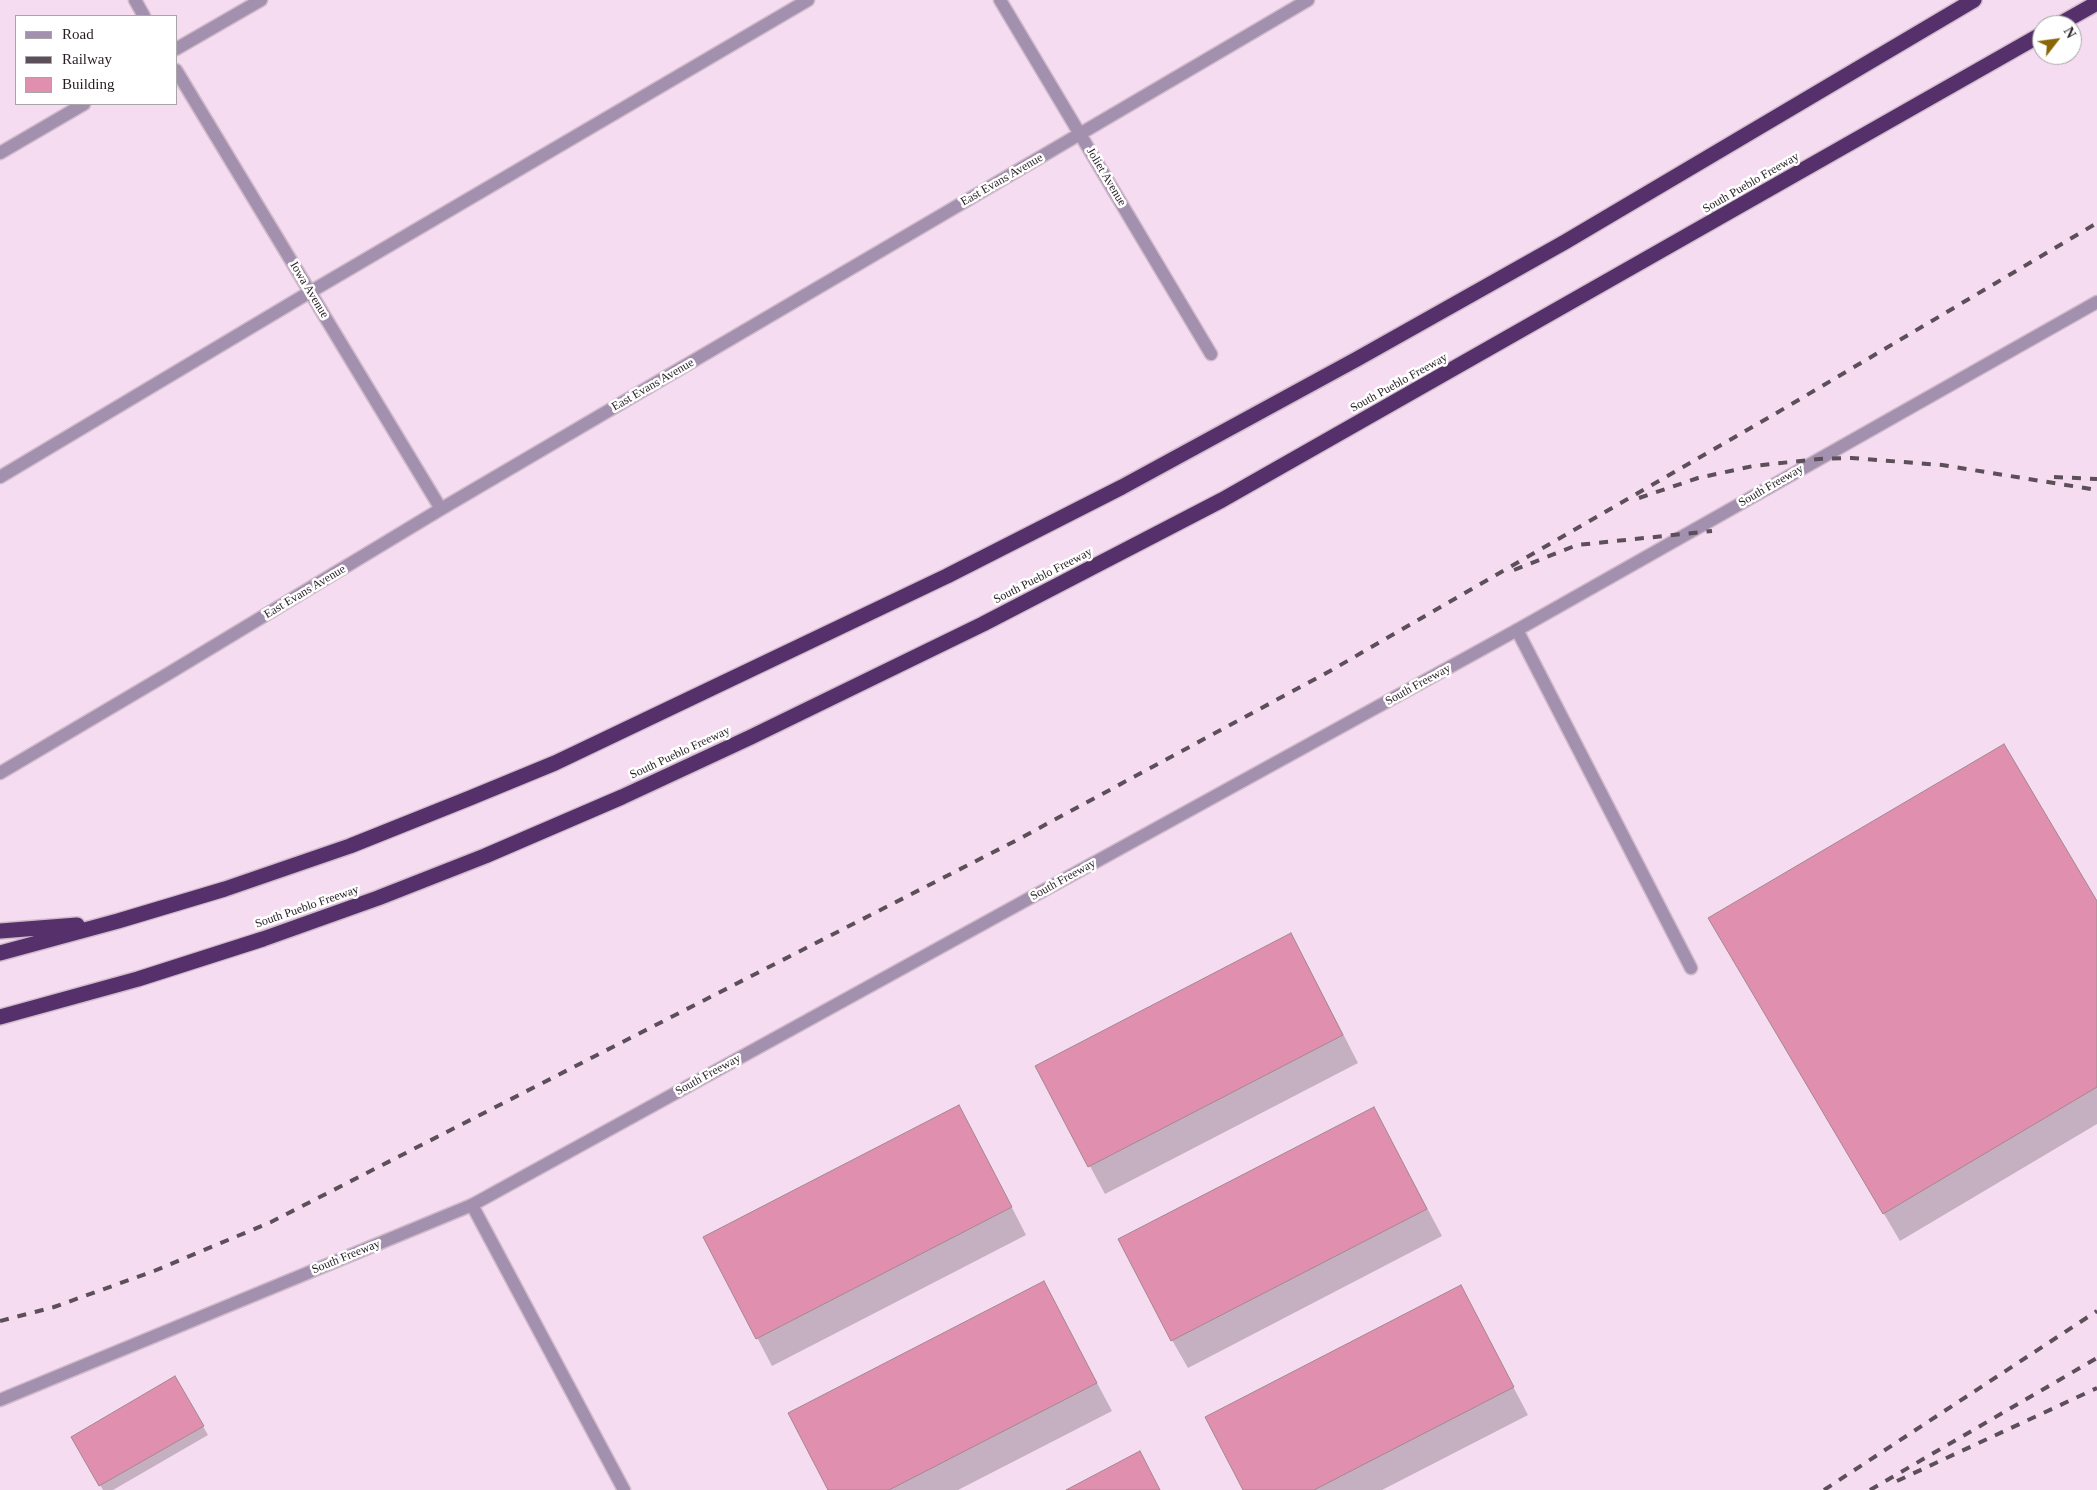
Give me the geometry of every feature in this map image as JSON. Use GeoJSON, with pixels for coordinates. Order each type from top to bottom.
{"type":"FeatureCollection","features":[{"type":"Feature","properties":{"kind":"highway"},"geometry":{"type":"LineString","coordinates":[[0,953],[118,922],[225,889],[350,846],[556,763],[947,576],[1122,487],[1357,359],[1565,242],[1974,0]]}},
{"type":"Feature","properties":{"kind":"highway"},"geometry":{"type":"LineString","coordinates":[[2076,15],[2097,3]]}},
{"type":"Feature","properties":{"kind":"highway","name":"South Pueblo Freeway"},"geometry":{"type":"LineString","coordinates":[[0,1017],[147,976],[263,939],[378,898],[485,856],[751,738],[983,624],[1222,500],[1630,270],[2032,40]]}},
{"type":"Feature","properties":{"kind":"highway"},"geometry":{"type":"LineString","coordinates":[[0,931],[118,922]]}},
{"type":"Feature","properties":{"kind":"street"},"geometry":{"type":"LineString","coordinates":[[135,0],[143,15]]}},
{"type":"Feature","properties":{"kind":"street"},"geometry":{"type":"LineString","coordinates":[[178,48],[262,0]]}},
{"type":"Feature","properties":{"kind":"street"},"geometry":{"type":"LineString","coordinates":[[0,477],[310,292],[808,0]]}},
{"type":"Feature","properties":{"kind":"street","name":"Joliet Avenue"},"geometry":{"type":"LineString","coordinates":[[1000,0],[1211,354]]}},
{"type":"Feature","properties":{"kind":"street","name":"East Evans Avenue"},"geometry":{"type":"LineString","coordinates":[[0,773],[441,509],[1308,0]]}},
{"type":"Feature","properties":{"kind":"street","name":"Iowa Avenue"},"geometry":{"type":"LineString","coordinates":[[178,73],[441,509]]}},
{"type":"Feature","properties":{"kind":"street"},"geometry":{"type":"LineString","coordinates":[[0,153],[82,105]]}},
{"type":"Feature","properties":{"kind":"street","name":"South Freeway"},"geometry":{"type":"LineString","coordinates":[[0,1400],[472,1205],[1517,630],[2097,302]]}},
{"type":"Feature","properties":{"kind":"street"},"geometry":{"type":"LineString","coordinates":[[1517,630],[1691,968]]}},
{"type":"Feature","properties":{"kind":"street"},"geometry":{"type":"LineString","coordinates":[[472,1205],[624,1490]]}},
{"type":"Feature","properties":{"kind":"building"},"geometry":{"type":"Polygon","coordinates":[[[2004,744],[2097,901],[2097,1087],[1883,1214],[1708,918],[2004,744]]]}},
{"type":"Feature","properties":{"kind":"building"},"geometry":{"type":"Polygon","coordinates":[[[1291,933],[1343,1035],[1088,1167],[1035,1066],[1291,933]]]}},
{"type":"Feature","properties":{"kind":"building"},"geometry":{"type":"Polygon","coordinates":[[[959,1105],[1012,1207],[756,1339],[703,1237],[959,1105]]]}},
{"type":"Feature","properties":{"kind":"building"},"geometry":{"type":"Polygon","coordinates":[[[1374,1107],[1427,1209],[1171,1341],[1118,1239],[1374,1107]]]}},
{"type":"Feature","properties":{"kind":"building"},"geometry":{"type":"Polygon","coordinates":[[[1044,1281],[1097,1383],[889,1490],[828,1490],[788,1413],[1044,1281]]]}},
{"type":"Feature","properties":{"kind":"building"},"geometry":{"type":"Polygon","coordinates":[[[1461,1285],[1514,1387],[1314,1490],[1243,1490],[1205,1417],[1461,1285]]]}},
{"type":"Feature","properties":{"kind":"building"},"geometry":{"type":"Polygon","coordinates":[[[175,1376],[204,1426],[99,1486],[71,1437],[175,1376]]]}},
{"type":"Feature","properties":{"kind":"building"},"geometry":{"type":"Polygon","coordinates":[[[1140,1451],[1160,1490],[1066,1490],[1140,1451]]]}},
{"type":"Feature","properties":{"kind":"railway"},"geometry":{"type":"LineString","coordinates":[[0,1321],[54,1307],[154,1271],[271,1222],[1017,840],[1330,671],[1785,408],[2097,223]]}},
{"type":"Feature","properties":{"kind":"railway"},"geometry":{"type":"LineString","coordinates":[[1639,498],[1698,478],[1753,466],[1819,459],[1851,458],[1942,465],[2097,490]]}},
{"type":"Feature","properties":{"kind":"railway"},"geometry":{"type":"LineString","coordinates":[[2054,477],[2097,479]]}},
{"type":"Feature","properties":{"kind":"railway"},"geometry":{"type":"LineString","coordinates":[[1514,570],[1577,545],[1712,531]]}},
{"type":"Feature","properties":{"kind":"railway"},"geometry":{"type":"LineString","coordinates":[[1824,1490],[2097,1311]]}},
{"type":"Feature","properties":{"kind":"railway"},"geometry":{"type":"LineString","coordinates":[[1870,1490],[2097,1358]]}},
{"type":"Feature","properties":{"kind":"railway"},"geometry":{"type":"LineString","coordinates":[[1897,1481],[2097,1388]]}}]}
